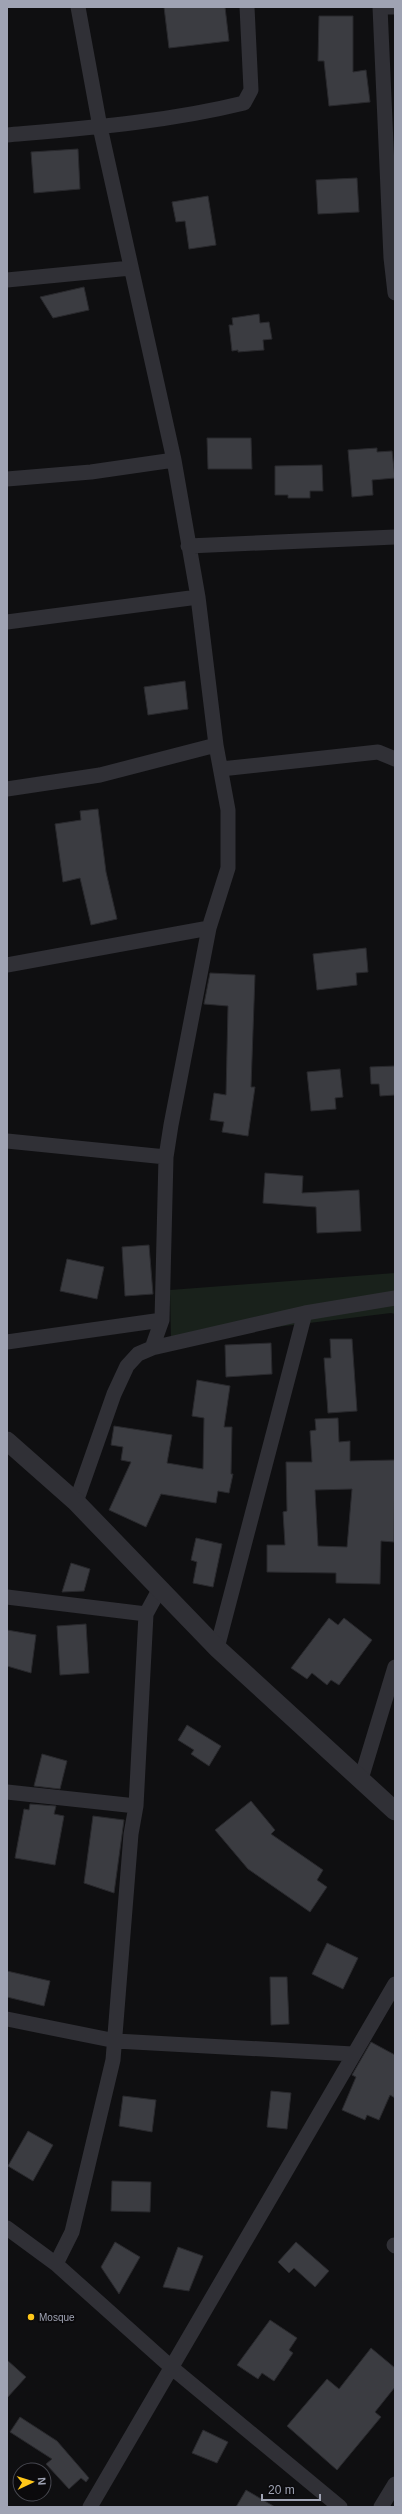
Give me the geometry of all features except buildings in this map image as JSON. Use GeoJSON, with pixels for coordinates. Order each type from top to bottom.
{"type":"FeatureCollection","features":[{"type":"Feature","properties":{"kind":"street"},"geometry":{"type":"LineString","coordinates":[[78,7],[100,127],[131,268],[150,342],[174,460],[198,597],[216,745],[228,810],[228,868],[209,928],[166,1157],[162,1320],[152,1348]]}},
{"type":"Feature","properties":{"kind":"street"},"geometry":{"type":"LineString","coordinates":[[7,135],[100,127],[196,115],[244,103],[251,90],[247,7]]}},
{"type":"Feature","properties":{"kind":"street"},"geometry":{"type":"LineString","coordinates":[[380,7],[395,293]]}},
{"type":"Feature","properties":{"kind":"street"},"geometry":{"type":"LineString","coordinates":[[384,7],[395,8]]}},
{"type":"Feature","properties":{"kind":"street"},"geometry":{"type":"LineString","coordinates":[[7,280],[131,268]]}},
{"type":"Feature","properties":{"kind":"street"},"geometry":{"type":"LineString","coordinates":[[7,478],[91,472],[174,460]]}},
{"type":"Feature","properties":{"kind":"street"},"geometry":{"type":"LineString","coordinates":[[188,546],[395,537]]}},
{"type":"Feature","properties":{"kind":"street"},"geometry":{"type":"LineString","coordinates":[[7,622],[198,597]]}},
{"type":"Feature","properties":{"kind":"street"},"geometry":{"type":"LineString","coordinates":[[7,789],[100,775],[216,745]]}},
{"type":"Feature","properties":{"kind":"street"},"geometry":{"type":"LineString","coordinates":[[221,769],[378,752],[395,759]]}},
{"type":"Feature","properties":{"kind":"street"},"geometry":{"type":"LineString","coordinates":[[7,965],[209,928]]}},
{"type":"Feature","properties":{"kind":"street"},"geometry":{"type":"LineString","coordinates":[[7,1141],[166,1157]]}},
{"type":"Feature","properties":{"kind":"street"},"geometry":{"type":"LineString","coordinates":[[76,1502],[114,1394],[127,1366],[138,1354],[152,1348],[304,1313],[395,1298]]}},
{"type":"Feature","properties":{"kind":"street"},"geometry":{"type":"LineString","coordinates":[[217,1648],[304,1313]]}},
{"type":"Feature","properties":{"kind":"street"},"geometry":{"type":"LineString","coordinates":[[7,1342],[162,1320]]}},
{"type":"Feature","properties":{"kind":"street"},"geometry":{"type":"LineString","coordinates":[[7,1441],[76,1502],[159,1590],[217,1648],[361,1779],[395,1812]]}},
{"type":"Feature","properties":{"kind":"street"},"geometry":{"type":"LineString","coordinates":[[56,2264],[72,2232],[112,2060],[130,1834],[136,1806],[146,1614],[159,1590]]}},
{"type":"Feature","properties":{"kind":"street"},"geometry":{"type":"LineString","coordinates":[[7,1597],[146,1614]]}},
{"type":"Feature","properties":{"kind":"street"},"geometry":{"type":"LineString","coordinates":[[361,1779],[395,1667]]}},
{"type":"Feature","properties":{"kind":"street"},"geometry":{"type":"LineString","coordinates":[[7,1792],[136,1806]]}},
{"type":"Feature","properties":{"kind":"street"},"geometry":{"type":"LineString","coordinates":[[90,2507],[395,1984]]}},
{"type":"Feature","properties":{"kind":"street"},"geometry":{"type":"LineString","coordinates":[[7,2019],[114,2040],[353,2054]]}},
{"type":"Feature","properties":{"kind":"street"},"geometry":{"type":"LineString","coordinates":[[7,2228],[56,2264],[171,2367],[340,2507]]}},
{"type":"Feature","properties":{"kind":"street"},"geometry":{"type":"LineString","coordinates":[[381,2507],[395,2484]]}},
{"type":"Feature","properties":{"kind":"shaded area"},"geometry":{"type":"Polygon","coordinates":[[[395,1273],[395,1314],[391,1313],[171,1340],[170,1290],[395,1273]]]}},
{"type":"Feature","properties":{"kind":"place","name":"Mosque"},"geometry":{"type":"Point","coordinates":[31,2317]}}]}
